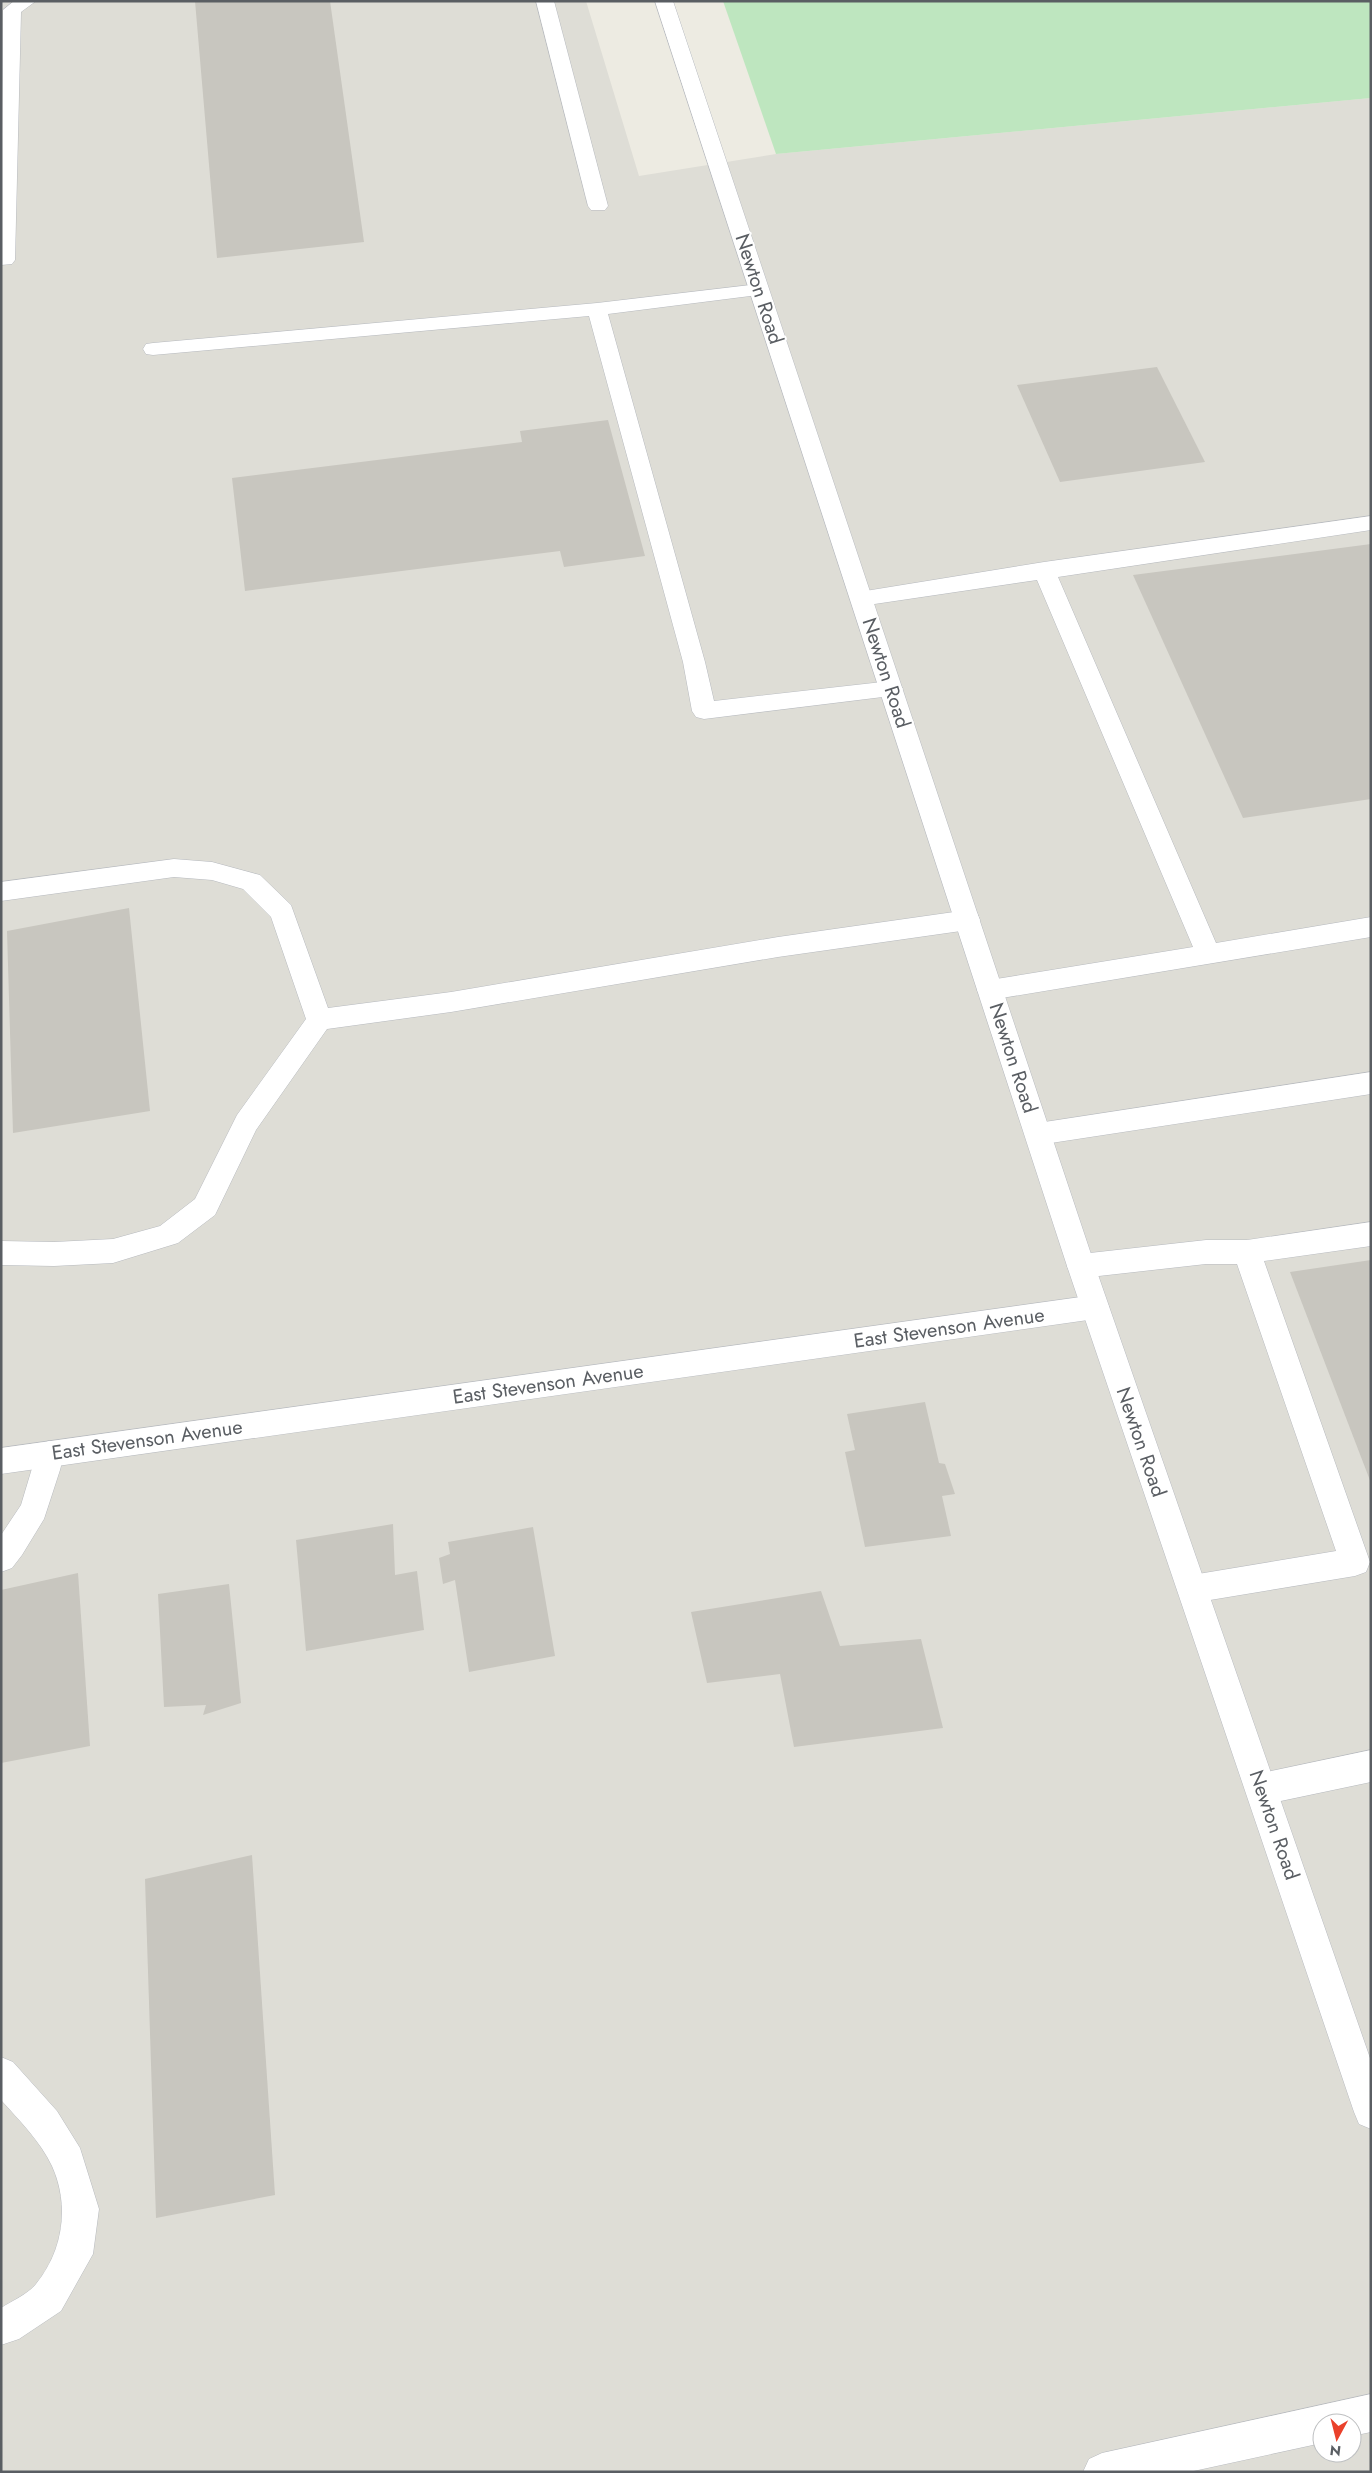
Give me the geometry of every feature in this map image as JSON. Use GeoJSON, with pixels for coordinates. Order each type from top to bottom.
{"type":"FeatureCollection","features":[{"type":"Feature","properties":{"kind":"street"},"geometry":{"type":"LineString","coordinates":[[5,260],[12,10],[27,1]]}},
{"type":"Feature","properties":{"kind":"street"},"geometry":{"type":"LineString","coordinates":[[545,1],[598,206]]}},
{"type":"Feature","properties":{"kind":"street","name":"Newton Road"},"geometry":{"type":"LineString","coordinates":[[664,1],[1081,1266],[1262,1789],[1371,2112]]}},
{"type":"Feature","properties":{"kind":"street"},"geometry":{"type":"LineString","coordinates":[[153,349],[597,309],[759,290]]}},
{"type":"Feature","properties":{"kind":"street"},"geometry":{"type":"LineString","coordinates":[[597,309],[694,662],[704,711],[891,689]]}},
{"type":"Feature","properties":{"kind":"street"},"geometry":{"type":"LineString","coordinates":[[861,598],[1371,523]]}},
{"type":"Feature","properties":{"kind":"street"},"geometry":{"type":"LineString","coordinates":[[1044,570],[1209,955]]}},
{"type":"Feature","properties":{"kind":"street"},"geometry":{"type":"LineString","coordinates":[[1,892],[174,868],[212,871],[251,882],[282,912],[319,1020]]}},
{"type":"Feature","properties":{"kind":"street"},"geometry":{"type":"LineString","coordinates":[[1,1253],[54,1254],[113,1251],[168,1235],[205,1207],[246,1123],[285,1071],[319,1020],[451,1002],[778,946],[968,920]]}},
{"type":"Feature","properties":{"kind":"street"},"geometry":{"type":"LineString","coordinates":[[990,990],[1371,927]]}},
{"type":"Feature","properties":{"kind":"street"},"geometry":{"type":"LineString","coordinates":[[1038,1134],[1371,1083]]}},
{"type":"Feature","properties":{"kind":"street"},"geometry":{"type":"LineString","coordinates":[[1081,1266],[1206,1252],[1247,1252],[1371,1234]]}},
{"type":"Feature","properties":{"kind":"street"},"geometry":{"type":"LineString","coordinates":[[1192,1589],[1363,1560],[1247,1252]]}},
{"type":"Feature","properties":{"kind":"street","name":"East Stevenson Avenue"},"geometry":{"type":"LineString","coordinates":[[1,1461],[1095,1307]]}},
{"type":"Feature","properties":{"kind":"street"},"geometry":{"type":"LineString","coordinates":[[1,1558],[16,1540],[38,1504],[48,1454]]}},
{"type":"Feature","properties":{"kind":"street"},"geometry":{"type":"LineString","coordinates":[[1262,1789],[1371,1766]]}},
{"type":"Feature","properties":{"kind":"street"},"geometry":{"type":"LineString","coordinates":[[1,2074],[45,2124],[68,2160],[81,2209],[75,2254],[48,2298],[6,2326],[1,2327]]}},
{"type":"Feature","properties":{"kind":"street"},"geometry":{"type":"LineString","coordinates":[[1102,2472],[1312,2426]]}},
{"type":"Feature","properties":{"kind":"shaded area"},"geometry":{"type":"Polygon","coordinates":[[[1,1],[586,1],[639,176],[776,154],[1371,98],[1371,2472],[1,2472],[1,1]]]}},
{"type":"Feature","properties":{"kind":"green space"},"geometry":{"type":"Polygon","coordinates":[[[723,1],[1371,1],[1371,98],[776,154],[723,1]]]}},
{"type":"Feature","properties":{"kind":"building"},"geometry":{"type":"Polygon","coordinates":[[[195,1],[330,1],[364,242],[217,258],[195,1]]]}},
{"type":"Feature","properties":{"kind":"building"},"geometry":{"type":"Polygon","coordinates":[[[1157,367],[1205,462],[1060,482],[1017,385],[1157,367]]]}},
{"type":"Feature","properties":{"kind":"building"},"geometry":{"type":"Polygon","coordinates":[[[608,420],[645,556],[564,567],[560,551],[245,591],[232,478],[522,442],[520,431],[608,420]]]}},
{"type":"Feature","properties":{"kind":"building"},"geometry":{"type":"Polygon","coordinates":[[[1371,544],[1371,799],[1243,818],[1133,575],[1371,544]]]}},
{"type":"Feature","properties":{"kind":"building"},"geometry":{"type":"Polygon","coordinates":[[[129,908],[150,1111],[13,1133],[7,931],[129,908]]]}},
{"type":"Feature","properties":{"kind":"building"},"geometry":{"type":"Polygon","coordinates":[[[1371,1260],[1371,1483],[1290,1272],[1371,1260]]]}},
{"type":"Feature","properties":{"kind":"building"},"geometry":{"type":"Polygon","coordinates":[[[925,1402],[939,1463],[945,1464],[955,1494],[942,1496],[951,1536],[865,1547],[845,1452],[855,1450],[847,1414],[925,1402]]]}},
{"type":"Feature","properties":{"kind":"building"},"geometry":{"type":"Polygon","coordinates":[[[393,1524],[395,1575],[417,1571],[424,1630],[306,1651],[296,1540],[393,1524]]]}},
{"type":"Feature","properties":{"kind":"building"},"geometry":{"type":"Polygon","coordinates":[[[533,1527],[555,1656],[469,1672],[455,1580],[443,1584],[439,1558],[450,1554],[448,1542],[533,1527]]]}},
{"type":"Feature","properties":{"kind":"building"},"geometry":{"type":"Polygon","coordinates":[[[78,1573],[90,1746],[1,1763],[1,1590],[78,1573]]]}},
{"type":"Feature","properties":{"kind":"building"},"geometry":{"type":"Polygon","coordinates":[[[229,1584],[241,1703],[203,1715],[206,1705],[164,1707],[158,1594],[229,1584]]]}},
{"type":"Feature","properties":{"kind":"building"},"geometry":{"type":"Polygon","coordinates":[[[821,1591],[840,1646],[921,1639],[943,1728],[794,1747],[780,1674],[707,1683],[691,1612],[821,1591]]]}},
{"type":"Feature","properties":{"kind":"building"},"geometry":{"type":"Polygon","coordinates":[[[252,1855],[275,2195],[156,2218],[145,1879],[252,1855]]]}}]}
